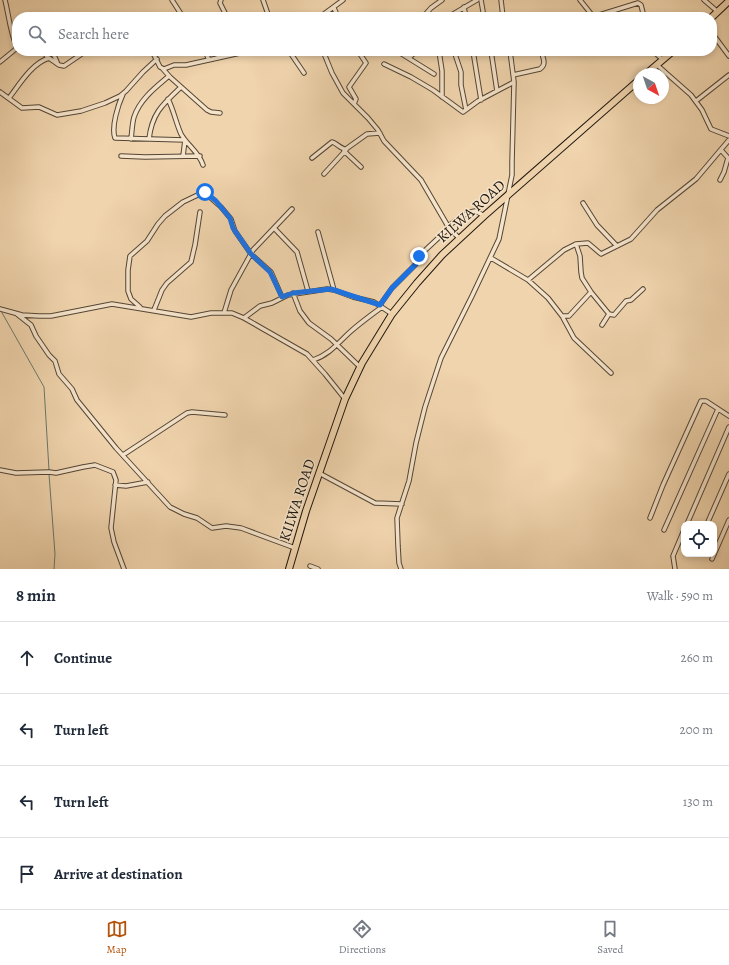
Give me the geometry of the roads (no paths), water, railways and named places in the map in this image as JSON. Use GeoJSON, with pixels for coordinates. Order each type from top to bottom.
{"type":"FeatureCollection","features":[{"type":"Feature","properties":{"kind":"highway"},"geometry":{"type":"LineString","coordinates":[[718,12],[729,1]]}},
{"type":"Feature","properties":{"kind":"highway"},"geometry":{"type":"LineString","coordinates":[[653,68],[667,56]]}},
{"type":"Feature","properties":{"kind":"highway","name":"KILWA ROAD"},"geometry":{"type":"LineString","coordinates":[[289,569],[306,511],[345,399],[372,345],[392,314],[427,271],[460,238],[633,85]]}},
{"type":"Feature","properties":{"kind":"street"},"geometry":{"type":"LineString","coordinates":[[6,0],[12,36]]}},
{"type":"Feature","properties":{"kind":"street"},"geometry":{"type":"LineString","coordinates":[[172,0],[180,12]]}},
{"type":"Feature","properties":{"kind":"street"},"geometry":{"type":"LineString","coordinates":[[221,0],[220,3],[224,12]]}},
{"type":"Feature","properties":{"kind":"street"},"geometry":{"type":"LineString","coordinates":[[263,0],[267,12]]}},
{"type":"Feature","properties":{"kind":"street"},"geometry":{"type":"LineString","coordinates":[[328,12],[343,0]]}},
{"type":"Feature","properties":{"kind":"street"},"geometry":{"type":"LineString","coordinates":[[427,12],[442,0]]}},
{"type":"Feature","properties":{"kind":"street"},"geometry":{"type":"LineString","coordinates":[[456,12],[477,0]]}},
{"type":"Feature","properties":{"kind":"street"},"geometry":{"type":"LineString","coordinates":[[481,0],[483,12]]}},
{"type":"Feature","properties":{"kind":"street"},"geometry":{"type":"LineString","coordinates":[[501,0],[503,12]]}},
{"type":"Feature","properties":{"kind":"street"},"geometry":{"type":"LineString","coordinates":[[580,0],[590,12]]}},
{"type":"Feature","properties":{"kind":"street"},"geometry":{"type":"LineString","coordinates":[[704,0],[718,12]]}},
{"type":"Feature","properties":{"kind":"street"},"geometry":{"type":"LineString","coordinates":[[609,12],[638,3],[641,4],[643,12]]}},
{"type":"Feature","properties":{"kind":"street"},"geometry":{"type":"LineString","coordinates":[[464,7],[465,12]]}},
{"type":"Feature","properties":{"kind":"street"},"geometry":{"type":"LineString","coordinates":[[334,8],[336,12]]}},
{"type":"Feature","properties":{"kind":"street"},"geometry":{"type":"LineString","coordinates":[[717,40],[729,56]]}},
{"type":"Feature","properties":{"kind":"street"},"geometry":{"type":"LineString","coordinates":[[0,62],[12,52]]}},
{"type":"Feature","properties":{"kind":"street"},"geometry":{"type":"LineString","coordinates":[[53,56],[59,65]]}},
{"type":"Feature","properties":{"kind":"street"},"geometry":{"type":"LineString","coordinates":[[9,98],[33,69],[48,58],[62,66],[79,56]]}},
{"type":"Feature","properties":{"kind":"street"},"geometry":{"type":"LineString","coordinates":[[155,56],[160,67],[206,110],[220,114]]}},
{"type":"Feature","properties":{"kind":"street"},"geometry":{"type":"LineString","coordinates":[[207,56],[209,60]]}},
{"type":"Feature","properties":{"kind":"street"},"geometry":{"type":"LineString","coordinates":[[162,68],[226,56]]}},
{"type":"Feature","properties":{"kind":"street"},"geometry":{"type":"LineString","coordinates":[[292,56],[304,73]]}},
{"type":"Feature","properties":{"kind":"street"},"geometry":{"type":"LineString","coordinates":[[325,56],[332,73],[342,90],[368,118],[380,133],[384,141],[421,180],[448,227],[460,238]]}},
{"type":"Feature","properties":{"kind":"street"},"geometry":{"type":"LineString","coordinates":[[354,104],[356,99],[349,87],[366,63],[361,56]]}},
{"type":"Feature","properties":{"kind":"street"},"geometry":{"type":"LineString","coordinates":[[406,56],[434,74]]}},
{"type":"Feature","properties":{"kind":"street"},"geometry":{"type":"LineString","coordinates":[[440,56],[442,71],[442,97]]}},
{"type":"Feature","properties":{"kind":"street"},"geometry":{"type":"LineString","coordinates":[[456,56],[461,72],[461,85],[466,110]]}},
{"type":"Feature","properties":{"kind":"street"},"geometry":{"type":"LineString","coordinates":[[474,56],[481,100]]}},
{"type":"Feature","properties":{"kind":"street"},"geometry":{"type":"LineString","coordinates":[[492,56],[497,91]]}},
{"type":"Feature","properties":{"kind":"street"},"geometry":{"type":"LineString","coordinates":[[401,569],[399,563],[397,523],[409,481],[425,407],[437,368],[491,258],[499,238],[512,162],[514,82],[511,56]]}},
{"type":"Feature","properties":{"kind":"street"},"geometry":{"type":"LineString","coordinates":[[513,75],[540,69],[543,67],[544,62],[542,56]]}},
{"type":"Feature","properties":{"kind":"street"},"geometry":{"type":"LineString","coordinates":[[659,56],[663,60]]}},
{"type":"Feature","properties":{"kind":"street"},"geometry":{"type":"LineString","coordinates":[[0,92],[22,108],[39,107],[57,115],[87,109],[105,103],[124,93],[157,59]]}},
{"type":"Feature","properties":{"kind":"street"},"geometry":{"type":"LineString","coordinates":[[384,64],[411,77],[462,112],[514,82]]}},
{"type":"Feature","properties":{"kind":"street"},"geometry":{"type":"LineString","coordinates":[[657,65],[691,95],[702,110],[711,129],[729,136]]}},
{"type":"Feature","properties":{"kind":"street"},"geometry":{"type":"LineString","coordinates":[[696,101],[729,75]]}},
{"type":"Feature","properties":{"kind":"street"},"geometry":{"type":"LineString","coordinates":[[131,139],[134,118],[139,107],[154,89],[169,76]]}},
{"type":"Feature","properties":{"kind":"street"},"geometry":{"type":"LineString","coordinates":[[149,139],[155,114],[181,87]]}},
{"type":"Feature","properties":{"kind":"street"},"geometry":{"type":"LineString","coordinates":[[124,93],[116,114],[115,139],[185,140]]}},
{"type":"Feature","properties":{"kind":"street"},"geometry":{"type":"LineString","coordinates":[[168,99],[185,140],[200,156],[203,164]]}},
{"type":"Feature","properties":{"kind":"street"},"geometry":{"type":"LineString","coordinates":[[324,174],[346,150],[367,134],[380,133]]}},
{"type":"Feature","properties":{"kind":"street"},"geometry":{"type":"LineString","coordinates":[[183,156],[185,140]]}},
{"type":"Feature","properties":{"kind":"street"},"geometry":{"type":"LineString","coordinates":[[528,280],[561,252],[576,244],[588,243],[601,254],[631,239],[657,210],[696,179],[729,140]]}},
{"type":"Feature","properties":{"kind":"street"},"geometry":{"type":"LineString","coordinates":[[312,158],[334,142],[342,149],[346,150],[361,166]]}},
{"type":"Feature","properties":{"kind":"street"},"geometry":{"type":"LineString","coordinates":[[720,180],[728,159],[721,150]]}},
{"type":"Feature","properties":{"kind":"street"},"geometry":{"type":"LineString","coordinates":[[121,156],[200,156]]}},
{"type":"Feature","properties":{"kind":"street"},"geometry":{"type":"LineString","coordinates":[[142,308],[131,299],[128,291],[130,256],[147,241],[164,216],[183,202],[205,192],[231,219],[235,231],[251,254],[270,272],[282,297]]}},
{"type":"Feature","properties":{"kind":"street"},"geometry":{"type":"LineString","coordinates":[[583,203],[597,225],[617,246]]}},
{"type":"Feature","properties":{"kind":"street"},"geometry":{"type":"LineString","coordinates":[[224,312],[231,290],[253,250],[292,209]]}},
{"type":"Feature","properties":{"kind":"street"},"geometry":{"type":"LineString","coordinates":[[313,360],[320,358],[337,345],[381,306],[392,288],[416,264],[419,256],[448,227],[465,214],[476,211],[484,216]]}},
{"type":"Feature","properties":{"kind":"street"},"geometry":{"type":"LineString","coordinates":[[154,310],[165,286],[191,262],[200,212]]}},
{"type":"Feature","properties":{"kind":"street"},"geometry":{"type":"LineString","coordinates":[[274,228],[297,252],[308,291]]}},
{"type":"Feature","properties":{"kind":"street"},"geometry":{"type":"LineString","coordinates":[[318,232],[334,290]]}},
{"type":"Feature","properties":{"kind":"street"},"geometry":{"type":"LineString","coordinates":[[576,244],[580,256],[581,277],[609,314],[614,315],[626,301],[631,300],[643,289]]}},
{"type":"Feature","properties":{"kind":"street"},"geometry":{"type":"LineString","coordinates":[[491,258],[528,280],[548,298],[562,316],[574,338],[611,373]]}},
{"type":"Feature","properties":{"kind":"street"},"geometry":{"type":"LineString","coordinates":[[244,318],[260,306],[274,302],[293,293],[327,289],[367,300],[381,306],[392,314]]}},
{"type":"Feature","properties":{"kind":"street"},"geometry":{"type":"LineString","coordinates":[[562,316],[569,316],[591,292]]}},
{"type":"Feature","properties":{"kind":"street"},"geometry":{"type":"LineString","coordinates":[[293,293],[300,310],[309,323],[337,345],[360,367]]}},
{"type":"Feature","properties":{"kind":"street"},"geometry":{"type":"LineString","coordinates":[[0,309],[31,316],[51,316],[112,304],[191,317],[211,312],[232,313],[244,318],[307,354],[345,399]]}},
{"type":"Feature","properties":{"kind":"street"},"geometry":{"type":"LineString","coordinates":[[17,314],[31,325],[36,336],[55,361],[59,374],[72,389],[76,399],[171,509],[197,518],[211,528],[231,526],[241,528],[295,548]]}},
{"type":"Feature","properties":{"kind":"street"},"geometry":{"type":"LineString","coordinates":[[602,325],[609,314]]}},
{"type":"Feature","properties":{"kind":"street"},"geometry":{"type":"LineString","coordinates":[[650,518],[663,485],[701,401],[706,401],[729,416]]}},
{"type":"Feature","properties":{"kind":"street"},"geometry":{"type":"LineString","coordinates":[[664,530],[718,408]]}},
{"type":"Feature","properties":{"kind":"street"},"geometry":{"type":"LineString","coordinates":[[123,455],[186,413],[192,412],[225,415]]}},
{"type":"Feature","properties":{"kind":"street"},"geometry":{"type":"LineString","coordinates":[[688,521],[729,427]]}},
{"type":"Feature","properties":{"kind":"street"},"geometry":{"type":"LineString","coordinates":[[0,470],[16,473],[59,473],[83,467],[95,466],[113,472],[115,476],[115,485],[111,528],[114,542],[124,569]]}},
{"type":"Feature","properties":{"kind":"street"},"geometry":{"type":"LineString","coordinates":[[319,474],[375,503],[402,504]]}},
{"type":"Feature","properties":{"kind":"street"},"geometry":{"type":"LineString","coordinates":[[708,521],[729,474]]}},
{"type":"Feature","properties":{"kind":"street"},"geometry":{"type":"LineString","coordinates":[[115,485],[126,486],[148,482]]}},
{"type":"Feature","properties":{"kind":"street"},"geometry":{"type":"LineString","coordinates":[[712,559],[729,520]]}},
{"type":"Feature","properties":{"kind":"street"},"geometry":{"type":"LineString","coordinates":[[675,569],[673,556],[681,537]]}},
{"type":"Feature","properties":{"kind":"street"},"geometry":{"type":"LineString","coordinates":[[310,566],[318,569]]}},
{"type":"Feature","properties":{"kind":"waterway"},"geometry":{"type":"LineString","coordinates":[[1,311],[44,387],[49,470]]}},
{"type":"Feature","properties":{"kind":"waterway"},"geometry":{"type":"LineString","coordinates":[[49,474],[55,554],[54,569]]}}]}
